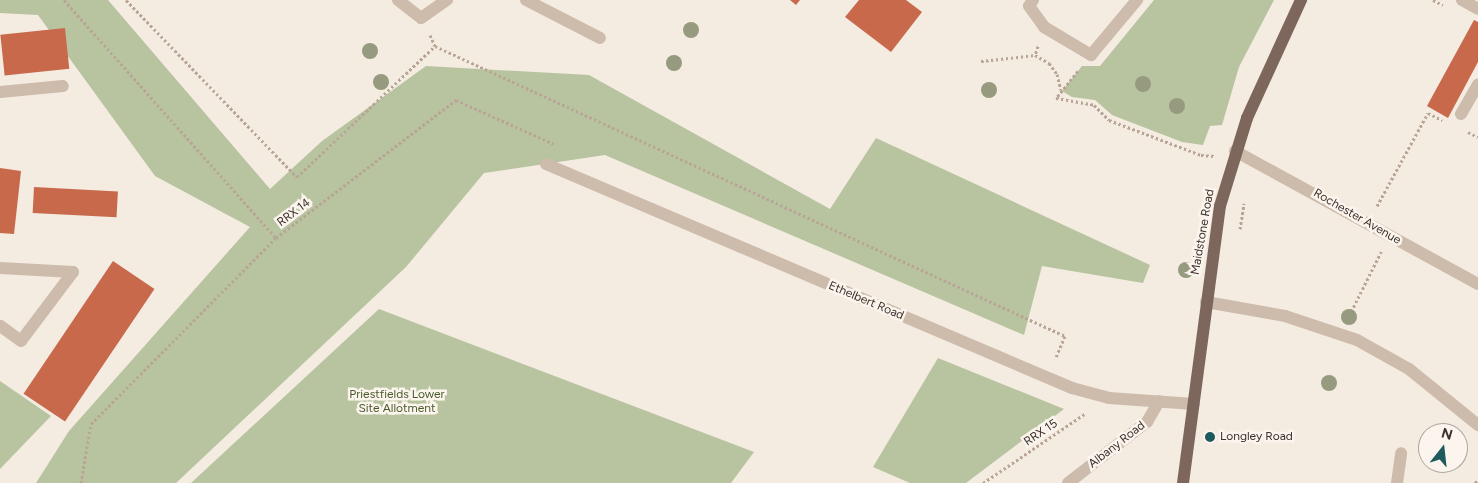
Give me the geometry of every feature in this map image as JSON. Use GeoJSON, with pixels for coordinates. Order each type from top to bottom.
{"type":"FeatureCollection","features":[{"type":"Feature","properties":{"kind":"main road","name":"Maidstone Road"},"geometry":{"type":"LineString","coordinates":[[1183,483],[1220,206],[1234,155],[1286,27],[1301,0]]}},
{"type":"Feature","properties":{"kind":"street"},"geometry":{"type":"LineString","coordinates":[[398,0],[421,18],[447,0]]}},
{"type":"Feature","properties":{"kind":"street"},"geometry":{"type":"LineString","coordinates":[[526,0],[600,38]]}},
{"type":"Feature","properties":{"kind":"street"},"geometry":{"type":"LineString","coordinates":[[1033,0],[1029,6],[1044,26],[1091,55],[1137,0]]}},
{"type":"Feature","properties":{"kind":"street"},"geometry":{"type":"LineString","coordinates":[[1463,1],[1478,9]]}},
{"type":"Feature","properties":{"kind":"street"},"geometry":{"type":"LineString","coordinates":[[1461,114],[1478,85]]}},
{"type":"Feature","properties":{"kind":"street"},"geometry":{"type":"LineString","coordinates":[[0,92],[63,86]]}},
{"type":"Feature","properties":{"kind":"street","name":"Rochester Avenue"},"geometry":{"type":"LineString","coordinates":[[1234,155],[1478,284]]}},
{"type":"Feature","properties":{"kind":"street","name":"Ethelbert Road"},"geometry":{"type":"LineString","coordinates":[[546,164],[990,355],[1072,388],[1108,398],[1194,404]]}},
{"type":"Feature","properties":{"kind":"street"},"geometry":{"type":"LineString","coordinates":[[0,268],[73,272],[21,341],[0,326]]}},
{"type":"Feature","properties":{"kind":"street"},"geometry":{"type":"LineString","coordinates":[[1206,302],[1284,316],[1357,340],[1404,366],[1478,425]]}},
{"type":"Feature","properties":{"kind":"street","name":"Albany Road"},"geometry":{"type":"LineString","coordinates":[[1068,483],[1145,424],[1158,401]]}},
{"type":"Feature","properties":{"kind":"street"},"geometry":{"type":"LineString","coordinates":[[1397,483],[1401,454]]}},
{"type":"Feature","properties":{"kind":"path","name":"RRX 14"},"geometry":{"type":"LineString","coordinates":[[64,0],[276,238],[456,100],[553,143],[559,150]]}},
{"type":"Feature","properties":{"kind":"path"},"geometry":{"type":"LineString","coordinates":[[1035,56],[1044,26]]}},
{"type":"Feature","properties":{"kind":"path"},"geometry":{"type":"LineString","coordinates":[[1091,55],[1056,98],[1094,105],[1109,120],[1201,155],[1234,155]]}},
{"type":"Feature","properties":{"kind":"path"},"geometry":{"type":"LineString","coordinates":[[981,61],[1035,56],[1049,63],[1058,74],[1062,91]]}},
{"type":"Feature","properties":{"kind":"path"},"geometry":{"type":"LineString","coordinates":[[1367,203],[1376,208],[1428,113],[1445,121]]}},
{"type":"Feature","properties":{"kind":"path"},"geometry":{"type":"LineString","coordinates":[[1461,129],[1478,137]]}},
{"type":"Feature","properties":{"kind":"path"},"geometry":{"type":"LineString","coordinates":[[1239,235],[1245,197]]}},
{"type":"Feature","properties":{"kind":"path"},"geometry":{"type":"LineString","coordinates":[[1348,318],[1390,236]]}},
{"type":"Feature","properties":{"kind":"path"},"geometry":{"type":"LineString","coordinates":[[81,483],[90,424],[276,238]]}},
{"type":"Feature","properties":{"kind":"path","name":"RRX 15"},"geometry":{"type":"LineString","coordinates":[[983,483],[1108,398]]}},
{"type":"Feature","properties":{"kind":"path"},"geometry":{"type":"LineString","coordinates":[[1475,483],[1478,480]]}},
{"type":"Feature","properties":{"kind":"green space"},"geometry":{"type":"Polygon","coordinates":[[[0,0],[108,0],[270,189],[322,141],[426,66],[589,75],[830,209],[876,138],[1150,265],[1143,283],[1042,266],[1024,335],[605,155],[484,173],[406,267],[176,483],[36,483],[69,431],[250,227],[155,176],[38,15],[0,13],[0,0]]]}},
{"type":"Feature","properties":{"kind":"green space"},"geometry":{"type":"Polygon","coordinates":[[[1154,0],[1274,0],[1239,67],[1222,125],[1210,126],[1203,145],[1182,142],[1112,115],[1095,100],[1072,97],[1062,91],[1082,66],[1100,66],[1154,0]]]}},
{"type":"Feature","properties":{"kind":"green space","name":"Priestfields Lower Site Allotment"},"geometry":{"type":"Polygon","coordinates":[[[379,309],[754,452],[731,483],[191,483],[379,309]]]}},
{"type":"Feature","properties":{"kind":"green space"},"geometry":{"type":"Polygon","coordinates":[[[938,358],[1064,409],[966,483],[910,483],[873,467],[938,358]]]}},
{"type":"Feature","properties":{"kind":"green space"},"geometry":{"type":"Polygon","coordinates":[[[0,381],[51,416],[0,469],[0,381]]]}},
{"type":"Feature","properties":{"kind":"building"},"geometry":{"type":"Polygon","coordinates":[[[790,0],[800,0],[796,5],[790,0]]]}},
{"type":"Feature","properties":{"kind":"building"},"geometry":{"type":"Polygon","coordinates":[[[859,0],[906,0],[922,12],[891,52],[845,17],[859,0]]]}},
{"type":"Feature","properties":{"kind":"building"},"geometry":{"type":"Polygon","coordinates":[[[1474,20],[1478,22],[1478,62],[1448,118],[1427,106],[1474,20]]]}},
{"type":"Feature","properties":{"kind":"building"},"geometry":{"type":"Polygon","coordinates":[[[65,28],[69,69],[5,76],[0,35],[65,28]]]}},
{"type":"Feature","properties":{"kind":"building"},"geometry":{"type":"Polygon","coordinates":[[[0,168],[21,171],[14,234],[0,233],[0,168]]]}},
{"type":"Feature","properties":{"kind":"building"},"geometry":{"type":"Polygon","coordinates":[[[34,187],[118,191],[117,217],[33,213],[34,187]]]}},
{"type":"Feature","properties":{"kind":"building"},"geometry":{"type":"Polygon","coordinates":[[[113,261],[154,289],[65,422],[24,394],[113,261]]]}},
{"type":"Feature","properties":{"kind":"place","name":"Longley Road"},"geometry":{"type":"Point","coordinates":[1210,437]}}]}
